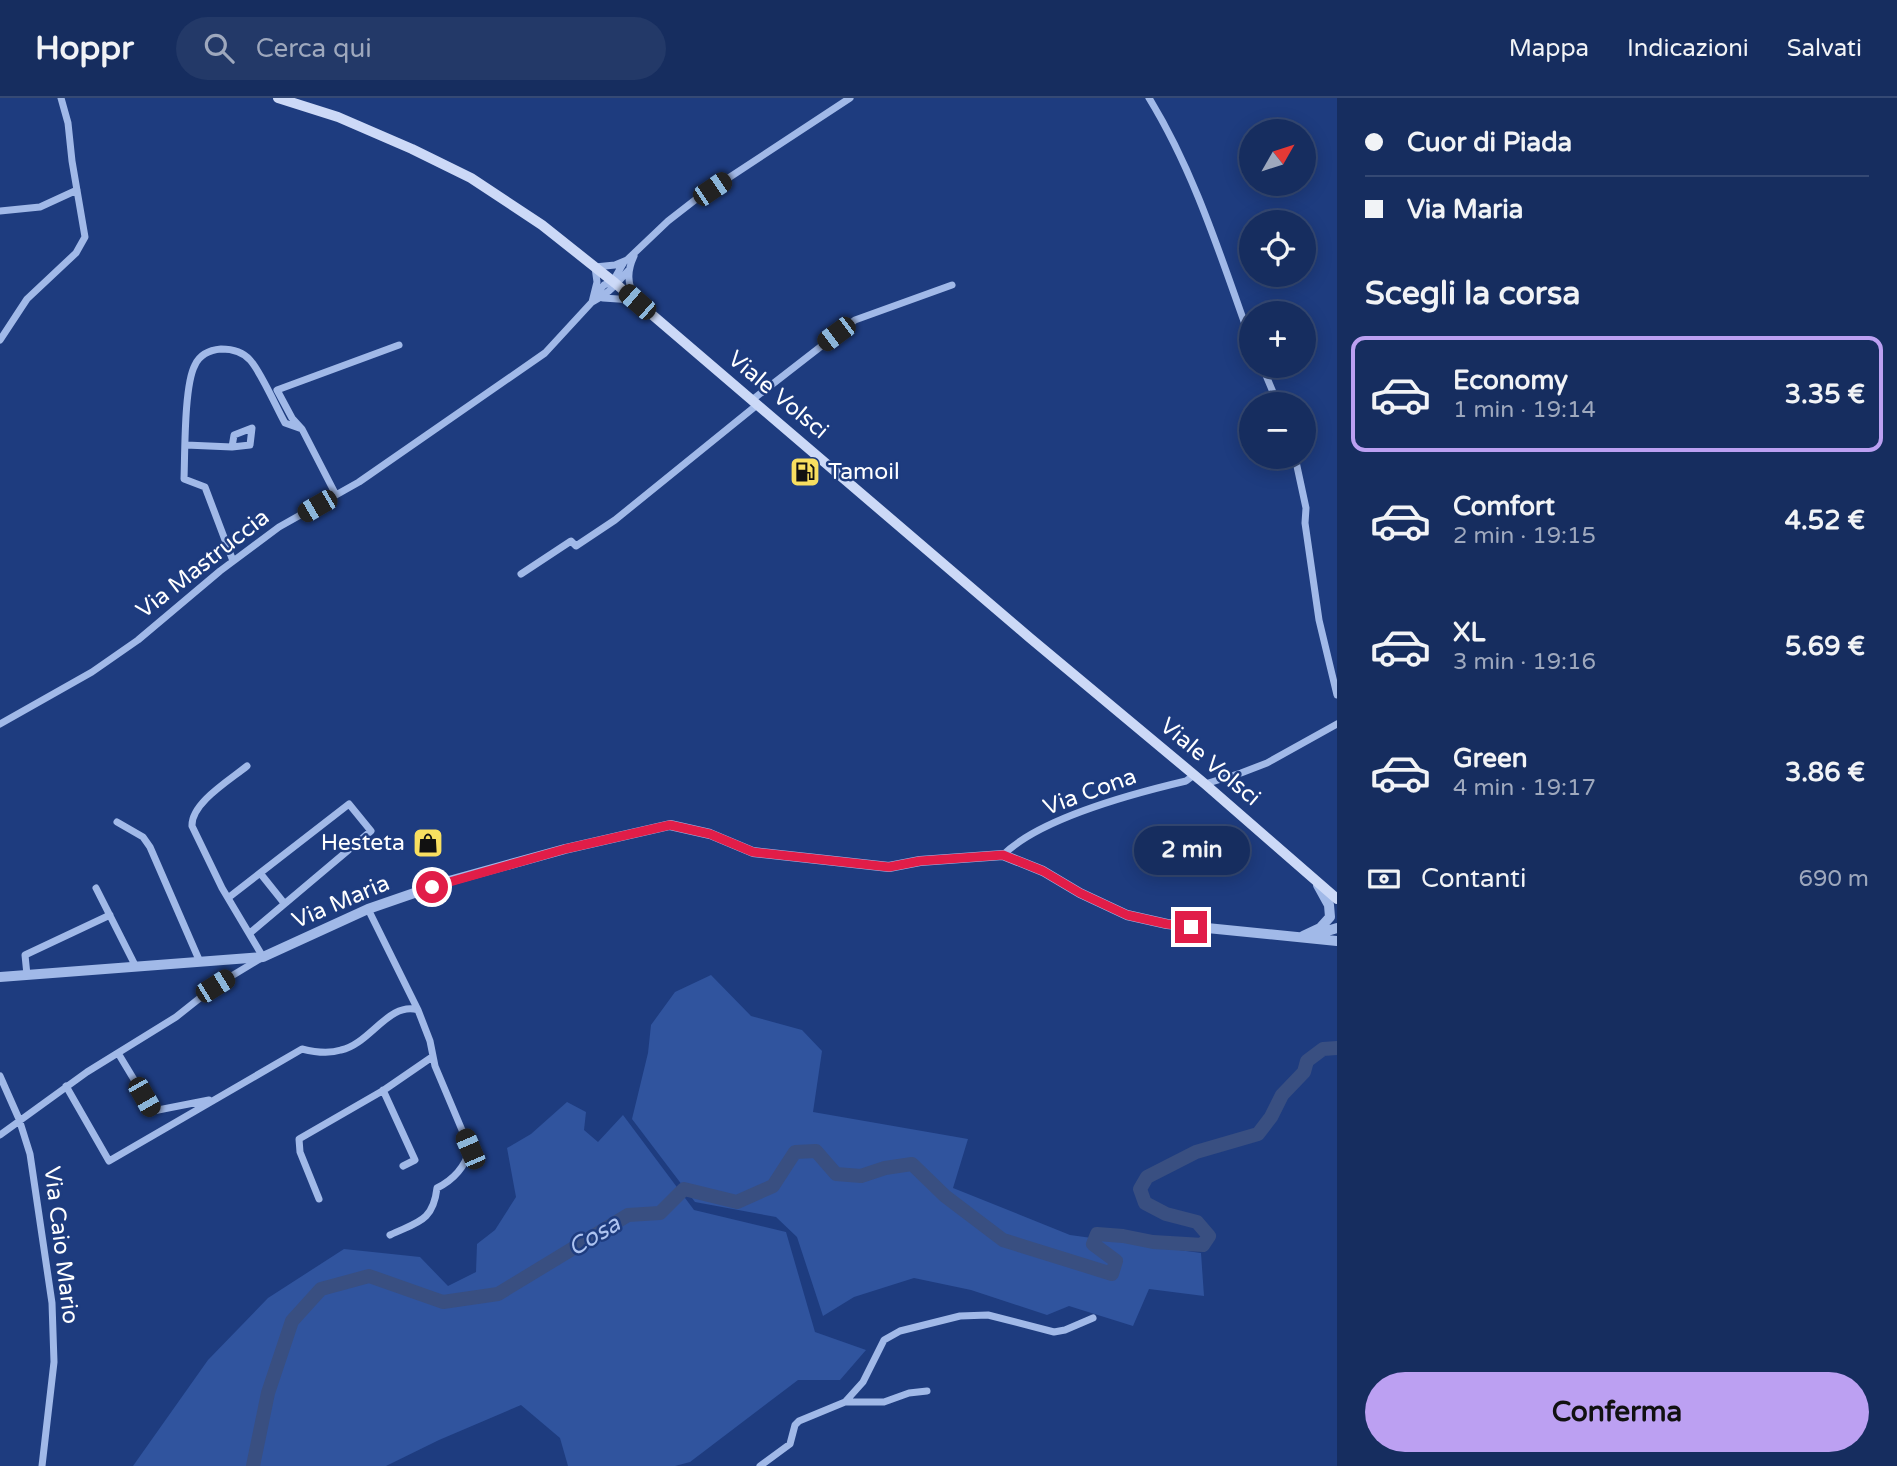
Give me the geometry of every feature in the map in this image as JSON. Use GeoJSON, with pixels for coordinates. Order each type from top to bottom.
{"type":"FeatureCollection","features":[{"type":"Feature","properties":{"kind":"main road","name":"Viale Volsci"},"geometry":{"type":"LineString","coordinates":[[278,98],[338,117],[471,178],[542,225],[614,282],[1337,899]]}},
{"type":"Feature","properties":{"kind":"street"},"geometry":{"type":"LineString","coordinates":[[0,340],[27,299],[82,245],[85,237],[68,123],[61,98]]}},
{"type":"Feature","properties":{"kind":"street"},"geometry":{"type":"LineString","coordinates":[[637,302],[620,298],[596,298],[595,267],[624,262],[634,256],[668,221],[695,200],[850,98]]}},
{"type":"Feature","properties":{"kind":"street"},"geometry":{"type":"LineString","coordinates":[[1149,98],[1168,128],[1190,179],[1215,238],[1239,307]]}},
{"type":"Feature","properties":{"kind":"street"},"geometry":{"type":"LineString","coordinates":[[0,211],[40,207],[77,190]]}},
{"type":"Feature","properties":{"kind":"street"},"geometry":{"type":"LineString","coordinates":[[634,256],[628,271],[630,288],[637,302]]}},
{"type":"Feature","properties":{"kind":"street"},"geometry":{"type":"LineString","coordinates":[[614,282],[624,262]]}},
{"type":"Feature","properties":{"kind":"street"},"geometry":{"type":"LineString","coordinates":[[614,282],[628,271]]}},
{"type":"Feature","properties":{"kind":"street","name":"Via Mastruccia"},"geometry":{"type":"LineString","coordinates":[[0,724],[92,672],[138,640],[233,561],[279,527],[404,452],[545,354],[596,298],[611,292],[614,282]]}},
{"type":"Feature","properties":{"kind":"street"},"geometry":{"type":"LineString","coordinates":[[521,574],[571,541],[576,547],[615,520],[855,320],[952,285]]}},
{"type":"Feature","properties":{"kind":"street"},"geometry":{"type":"LineString","coordinates":[[336,495],[302,429],[292,418],[276,390],[400,345]]}},
{"type":"Feature","properties":{"kind":"street"},"geometry":{"type":"LineString","coordinates":[[233,561],[205,487],[184,479],[189,386],[193,368],[199,358],[208,351],[229,349],[248,358],[256,367],[285,422],[302,429]]}},
{"type":"Feature","properties":{"kind":"street"},"geometry":{"type":"LineString","coordinates":[[186,445],[232,447]]}},
{"type":"Feature","properties":{"kind":"street"},"geometry":{"type":"LineString","coordinates":[[1298,469],[1306,508],[1305,523],[1319,620],[1337,695]]}},
{"type":"Feature","properties":{"kind":"street"},"geometry":{"type":"LineString","coordinates":[[1328,659],[1337,657]]}},
{"type":"Feature","properties":{"kind":"street"},"geometry":{"type":"LineString","coordinates":[[1205,784],[1267,763],[1337,724]]}},
{"type":"Feature","properties":{"kind":"street"},"geometry":{"type":"LineString","coordinates":[[0,1135],[66,1086],[176,1017],[215,986],[263,957],[195,835],[192,819],[201,804],[247,766]]}},
{"type":"Feature","properties":{"kind":"street","name":"Via Cona"},"geometry":{"type":"LineString","coordinates":[[1003,855],[1011,846],[1088,809],[1186,781],[1194,775]]}},
{"type":"Feature","properties":{"kind":"street"},"geometry":{"type":"LineString","coordinates":[[228,898],[349,804],[371,831],[250,933]]}},
{"type":"Feature","properties":{"kind":"street"},"geometry":{"type":"LineString","coordinates":[[117,822],[143,837],[150,847],[200,962]]}},
{"type":"Feature","properties":{"kind":"street","name":"Via Maria"},"geometry":{"type":"LineString","coordinates":[[0,977],[263,957],[368,909],[484,871],[670,825],[710,834],[753,852],[889,867],[920,861],[1003,855],[1043,871],[1080,893],[1127,915],[1167,924],[1337,939]]}},
{"type":"Feature","properties":{"kind":"street"},"geometry":{"type":"LineString","coordinates":[[260,873],[284,903]]}},
{"type":"Feature","properties":{"kind":"street"},"geometry":{"type":"LineString","coordinates":[[1299,937],[1320,928],[1329,917],[1329,905],[1318,884]]}},
{"type":"Feature","properties":{"kind":"street"},"geometry":{"type":"LineString","coordinates":[[96,888],[136,967]]}},
{"type":"Feature","properties":{"kind":"street"},"geometry":{"type":"LineString","coordinates":[[368,909],[418,1010],[430,1041],[432,1057],[470,1149],[465,1163],[457,1173],[449,1182],[437,1188],[435,1205],[429,1214],[419,1222],[390,1235]]}},
{"type":"Feature","properties":{"kind":"street"},"geometry":{"type":"LineString","coordinates":[[27,975],[25,955],[110,915]]}},
{"type":"Feature","properties":{"kind":"street"},"geometry":{"type":"LineString","coordinates":[[1299,937],[1337,928]]}},
{"type":"Feature","properties":{"kind":"street"},"geometry":{"type":"LineString","coordinates":[[66,1086],[109,1161],[302,1049],[342,1051],[367,1037],[389,1016],[410,1008],[418,1010]]}},
{"type":"Feature","properties":{"kind":"street"},"geometry":{"type":"LineString","coordinates":[[118,1053],[153,1111],[216,1099]]}},
{"type":"Feature","properties":{"kind":"street"},"geometry":{"type":"LineString","coordinates":[[319,1199],[300,1152],[299,1139],[383,1090],[432,1057]]}},
{"type":"Feature","properties":{"kind":"street","name":"Via Caio Mario"},"geometry":{"type":"LineString","coordinates":[[0,1076],[19,1119],[30,1154],[52,1303],[54,1362],[42,1466]]}},
{"type":"Feature","properties":{"kind":"street"},"geometry":{"type":"LineString","coordinates":[[383,1090],[415,1160],[403,1166]]}},
{"type":"Feature","properties":{"kind":"street"},"geometry":{"type":"LineString","coordinates":[[845,1402],[863,1382],[884,1340],[900,1331],[960,1316],[988,1315],[1054,1332],[1093,1318]]}},
{"type":"Feature","properties":{"kind":"street"},"geometry":{"type":"LineString","coordinates":[[760,1466],[790,1444],[795,1425],[799,1421],[845,1402],[884,1402],[909,1393],[927,1391]]}},
{"type":"Feature","properties":{"kind":"shaded area"},"geometry":{"type":"Polygon","coordinates":[[[711,975],[751,1016],[802,1030],[822,1051],[813,1112],[968,1139],[953,1188],[1070,1235],[1201,1253],[1204,1296],[1149,1289],[1133,1326],[1069,1306],[1047,1315],[971,1290],[914,1278],[854,1297],[823,1316],[797,1237],[776,1217],[695,1202],[632,1119],[648,1053],[651,1025],[675,992],[711,975]]]}},
{"type":"Feature","properties":{"kind":"shaded area"},"geometry":{"type":"Polygon","coordinates":[[[567,1102],[586,1112],[584,1130],[598,1142],[623,1115],[694,1210],[786,1232],[815,1332],[866,1350],[840,1380],[798,1380],[690,1462],[675,1466],[568,1466],[560,1438],[521,1405],[386,1466],[133,1466],[208,1360],[268,1298],[344,1249],[420,1257],[448,1286],[476,1272],[477,1244],[495,1230],[516,1197],[507,1148],[531,1134],[567,1102]]]}},
{"type":"Feature","properties":{"kind":"waterway","name":"Cosa"},"geometry":{"type":"LineString","coordinates":[[253,1466],[268,1393],[292,1321],[321,1289],[369,1276],[443,1302],[498,1294],[628,1215],[660,1213],[684,1189],[737,1202],[773,1186],[795,1152],[816,1151],[836,1174],[861,1176],[885,1168],[912,1164],[945,1196],[1003,1240],[1112,1274],[1116,1261],[1093,1244],[1097,1234],[1153,1242],[1203,1245],[1209,1236],[1197,1222],[1166,1214],[1145,1203],[1140,1189],[1147,1177],[1196,1152],[1258,1134],[1271,1117],[1282,1095],[1304,1072],[1307,1061],[1323,1049],[1337,1048]]}},
{"type":"Feature","properties":{"kind":"place","name":"Tamoil"},"geometry":{"type":"Point","coordinates":[805,472]}},
{"type":"Feature","properties":{"kind":"place","name":"Hesteta"},"geometry":{"type":"Point","coordinates":[428,843]}},
{"type":"Feature","properties":{"kind":"route"},"geometry":{"type":"LineString","coordinates":[[432,887],[565,849],[670,825],[710,834],[753,852],[889,867],[920,861],[1003,855],[1043,871],[1080,893],[1127,915],[1191,927]]}}]}
